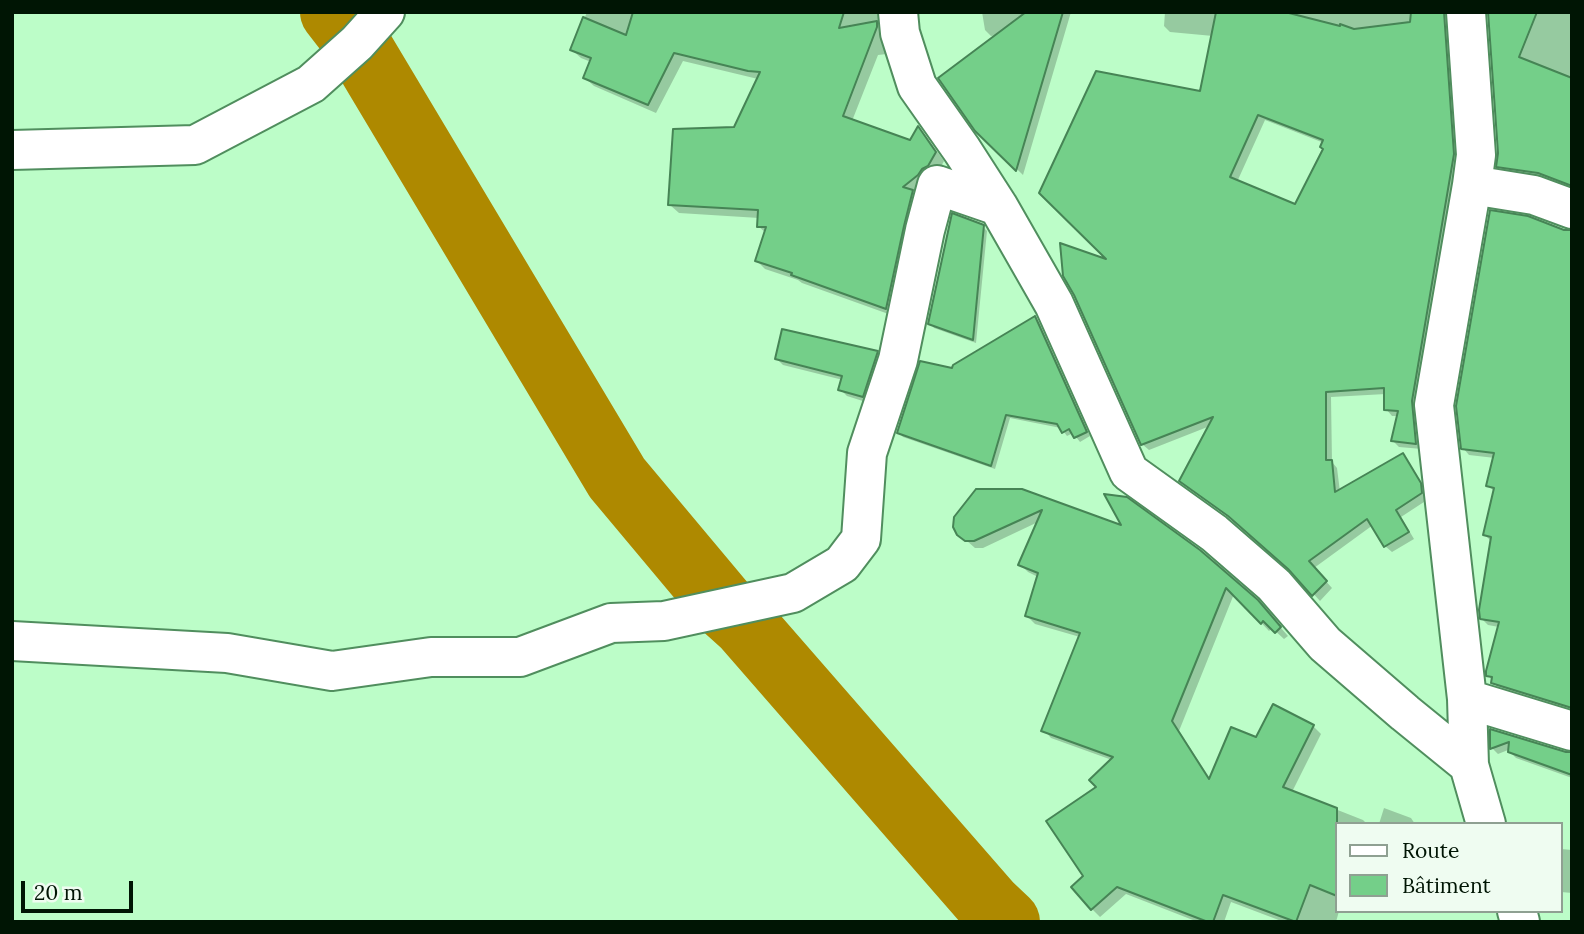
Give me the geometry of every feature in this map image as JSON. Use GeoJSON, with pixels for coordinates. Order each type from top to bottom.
{"type":"FeatureCollection","features":[{"type":"Feature","properties":{"kind":"street"},"geometry":{"type":"LineString","coordinates":[[12,150],[195,145],[311,84],[357,43],[385,12]]}},
{"type":"Feature","properties":{"kind":"street"},"geometry":{"type":"LineString","coordinates":[[898,12],[900,33],[917,86],[998,206],[1054,304],[1129,472],[1214,533],[1274,585],[1325,644],[1469,765]]}},
{"type":"Feature","properties":{"kind":"street"},"geometry":{"type":"LineString","coordinates":[[1466,12],[1476,155],[1434,405],[1466,699],[1469,765],[1485,822]]}},
{"type":"Feature","properties":{"kind":"street"},"geometry":{"type":"LineString","coordinates":[[12,641],[227,653],[332,671],[431,657],[520,657],[611,623],[664,621],[793,593],[842,564],[861,539],[867,453],[898,360],[937,185],[998,206]]}},
{"type":"Feature","properties":{"kind":"street"},"geometry":{"type":"LineString","coordinates":[[1472,186],[1534,195],[1572,209]]}},
{"type":"Feature","properties":{"kind":"street"},"geometry":{"type":"LineString","coordinates":[[1466,699],[1572,732]]}},
{"type":"Feature","properties":{"kind":"building"},"geometry":{"type":"Polygon","coordinates":[[[633,12],[844,12],[839,28],[877,21],[843,116],[910,140],[918,126],[936,152],[928,166],[903,187],[913,190],[886,309],[755,261],[766,227],[757,227],[758,210],[668,205],[673,129],[734,127],[760,72],[674,53],[648,105],[583,78],[591,58],[570,50],[583,17],[626,35],[633,12]]]}},
{"type":"Feature","properties":{"kind":"building"},"geometry":{"type":"Polygon","coordinates":[[[1026,12],[1063,12],[1016,171],[975,131],[938,78],[1026,12]]]}},
{"type":"Feature","properties":{"kind":"building"},"geometry":{"type":"Polygon","coordinates":[[[1216,12],[1285,12],[1354,29],[1410,22],[1411,12],[1444,12],[1454,154],[1412,401],[1416,444],[1391,441],[1398,411],[1384,410],[1384,388],[1326,392],[1326,460],[1332,460],[1335,492],[1403,453],[1421,483],[1422,493],[1396,510],[1409,532],[1384,547],[1367,519],[1309,561],[1327,581],[1312,596],[1288,569],[1228,516],[1179,481],[1213,417],[1141,445],[1063,276],[1060,243],[1106,259],[1039,193],[1096,71],[1200,91],[1216,12]],[[1258,115],[1230,177],[1295,204],[1323,149],[1320,147],[1323,140],[1258,115]]]}},
{"type":"Feature","properties":{"kind":"building"},"geometry":{"type":"Polygon","coordinates":[[[1488,12],[1537,12],[1519,57],[1572,78],[1572,186],[1538,173],[1496,167],[1498,153],[1488,12]]]}},
{"type":"Feature","properties":{"kind":"building"},"geometry":{"type":"Polygon","coordinates":[[[1490,210],[1528,216],[1564,230],[1572,230],[1572,708],[1491,683],[1492,677],[1486,676],[1499,622],[1480,619],[1479,610],[1491,537],[1483,535],[1494,488],[1486,486],[1494,453],[1461,449],[1456,406],[1490,210]]]}},
{"type":"Feature","properties":{"kind":"building"},"geometry":{"type":"Polygon","coordinates":[[[952,213],[984,225],[973,340],[928,324],[952,213]]]}},
{"type":"Feature","properties":{"kind":"building"},"geometry":{"type":"Polygon","coordinates":[[[1035,316],[1087,432],[1074,438],[1069,429],[1062,433],[1057,424],[1006,415],[991,466],[897,433],[920,361],[952,368],[1035,316]]]}},
{"type":"Feature","properties":{"kind":"building"},"geometry":{"type":"Polygon","coordinates":[[[782,329],[878,351],[863,397],[838,390],[842,376],[775,359],[782,329]]]}},
{"type":"Feature","properties":{"kind":"building"},"geometry":{"type":"Polygon","coordinates":[[[976,489],[1022,489],[1121,525],[1104,494],[1127,497],[1200,550],[1258,600],[1281,627],[1275,633],[1263,621],[1261,624],[1226,588],[1172,721],[1209,779],[1231,727],[1256,737],[1273,704],[1314,725],[1283,787],[1337,808],[1336,896],[1310,885],[1296,922],[1223,895],[1213,922],[1208,922],[1117,887],[1091,910],[1071,887],[1083,876],[1046,821],[1096,787],[1089,780],[1113,757],[1041,731],[1080,633],[1025,616],[1038,573],[1018,565],[1042,510],[974,541],[965,541],[957,535],[953,527],[954,517],[976,489]]]}},
{"type":"Feature","properties":{"kind":"building"},"geometry":{"type":"Polygon","coordinates":[[[1490,729],[1572,752],[1572,775],[1508,752],[1509,742],[1490,749],[1490,729]]]}},
{"type":"Feature","properties":{"kind":"waterway"},"geometry":{"type":"LineString","coordinates":[[333,12],[357,43],[617,478],[725,607],[745,625],[989,905],[1007,922]]}}]}
